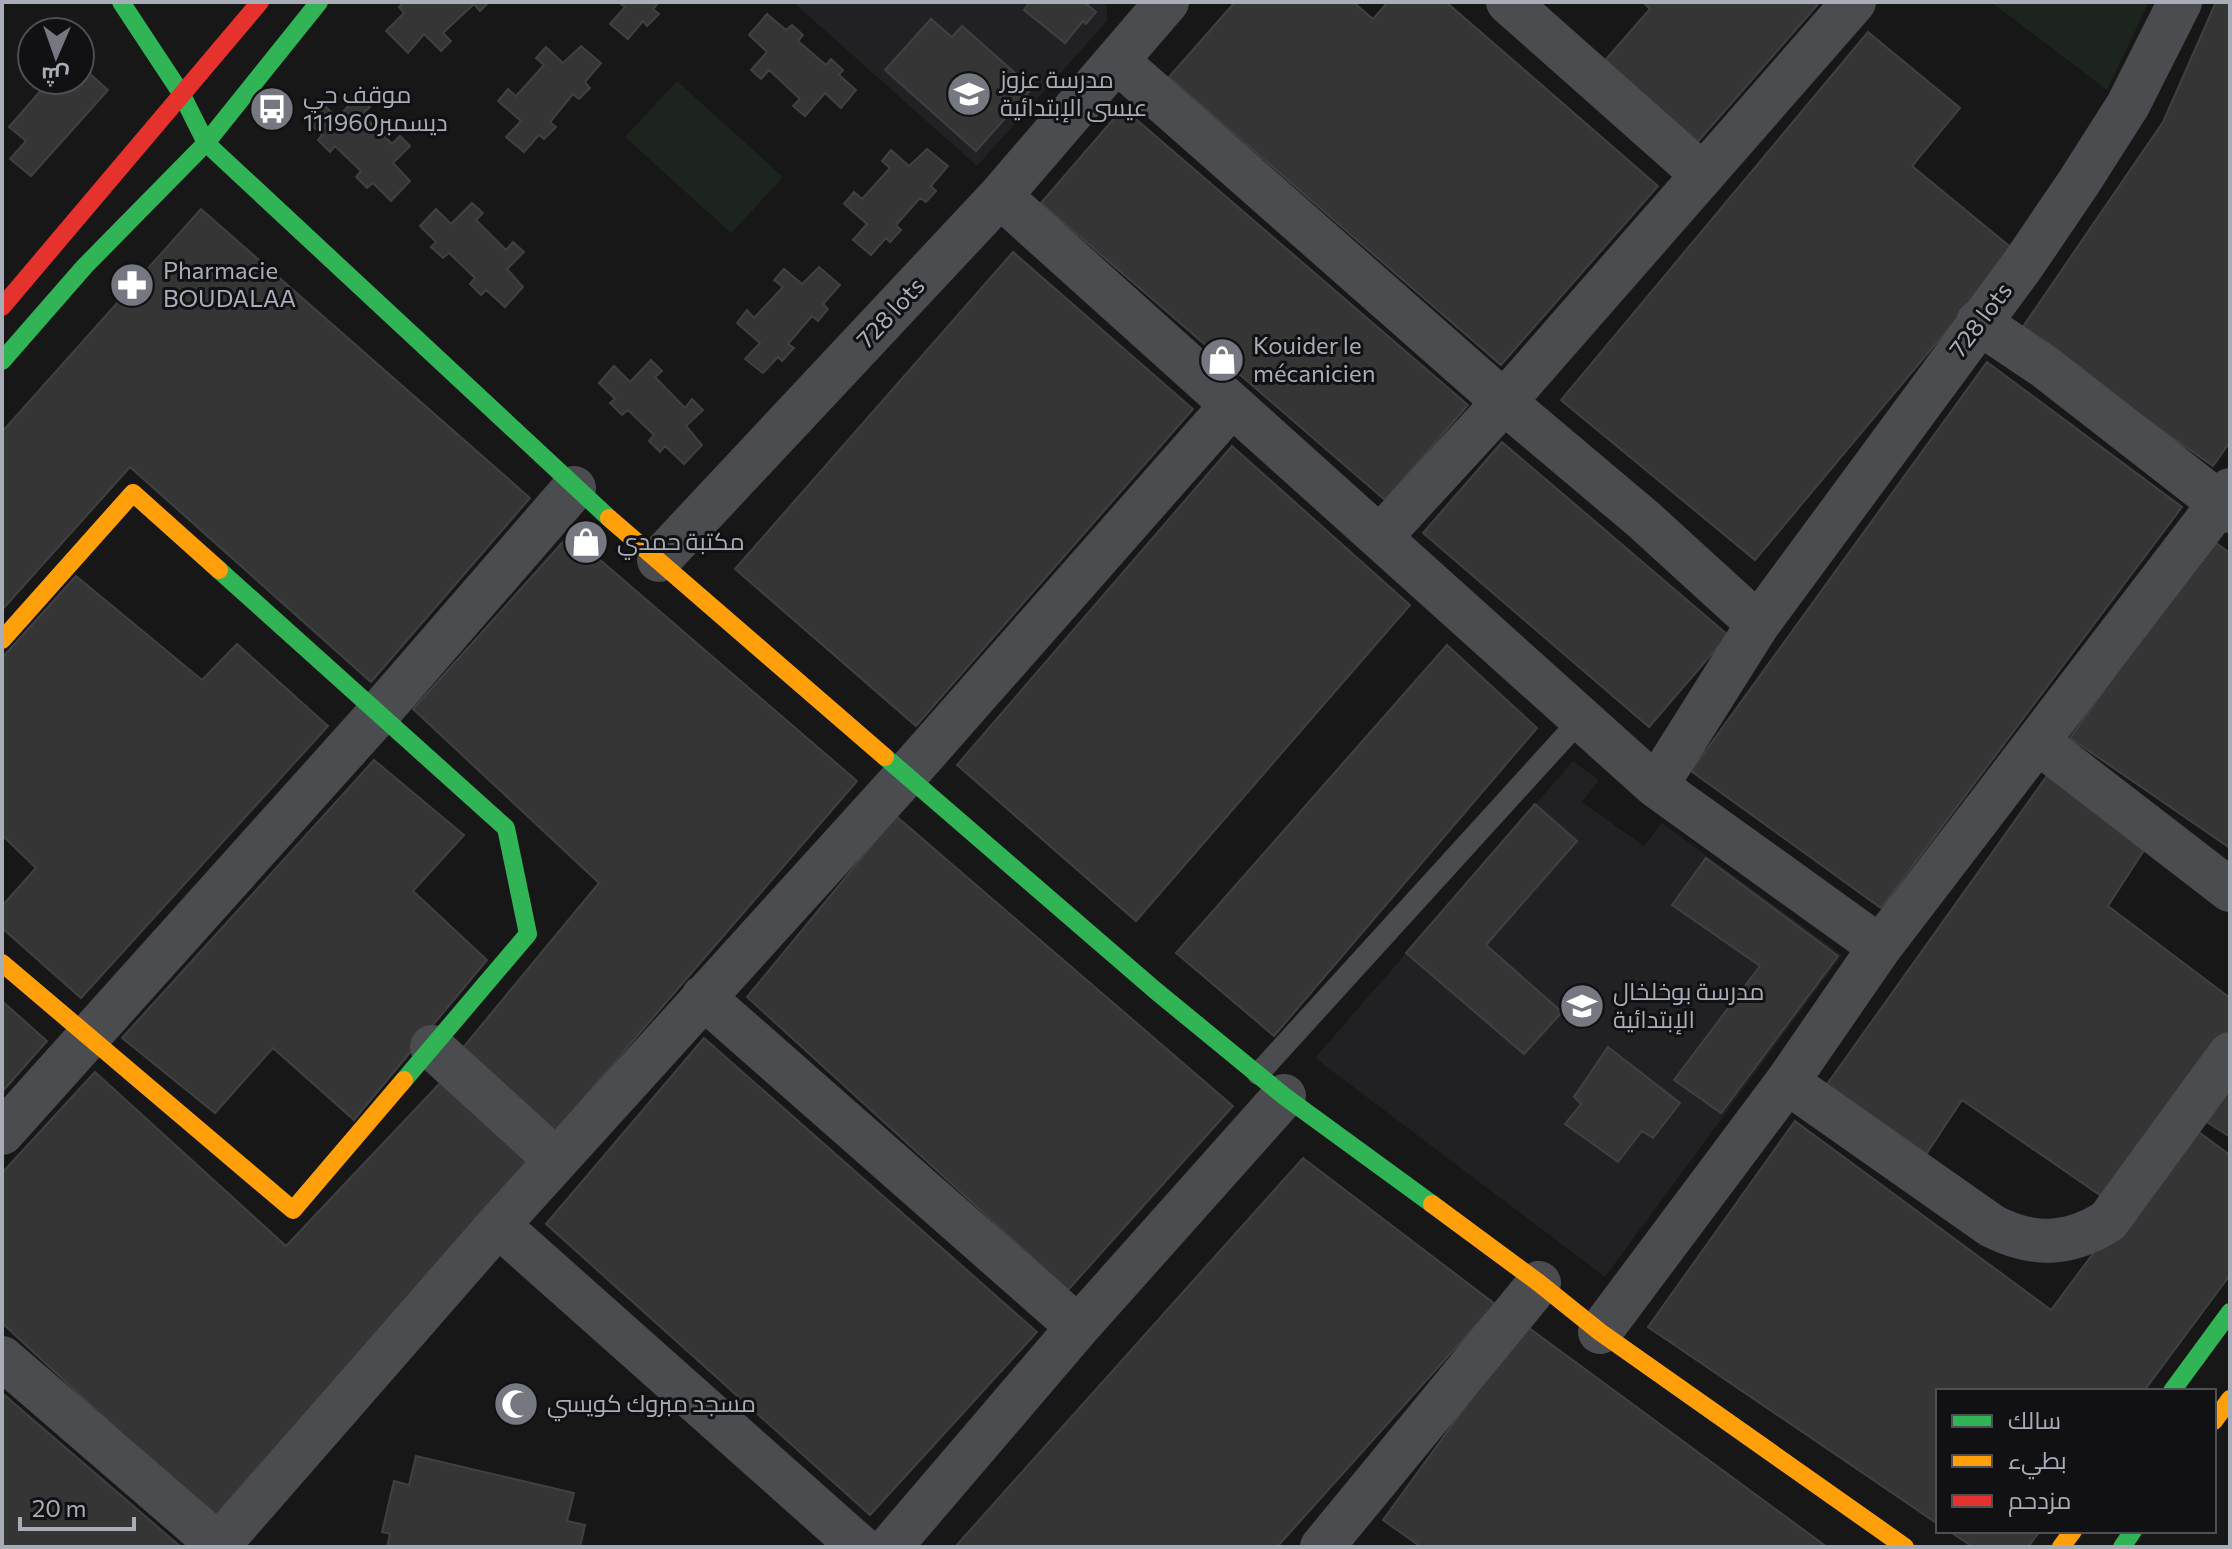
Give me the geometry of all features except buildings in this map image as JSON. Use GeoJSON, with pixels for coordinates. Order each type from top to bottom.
{"type":"FeatureCollection","features":[{"type":"Feature","properties":{"kind":"street"},"geometry":{"type":"LineString","coordinates":[[121,2],[181,93],[206,143],[574,488],[1271,1085],[1539,1283],[1600,1332],[1905,1547]]}},
{"type":"Feature","properties":{"kind":"street"},"geometry":{"type":"LineString","coordinates":[[2,307],[260,2]]}},
{"type":"Feature","properties":{"kind":"street"},"geometry":{"type":"LineString","coordinates":[[2,361],[85,266],[206,143],[319,2]]}},
{"type":"Feature","properties":{"kind":"street","name":"728 lots"},"geometry":{"type":"LineString","coordinates":[[659,560],[1000,196],[1167,2]]}},
{"type":"Feature","properties":{"kind":"street"},"geometry":{"type":"LineString","coordinates":[[1508,2],[1702,174]]}},
{"type":"Feature","properties":{"kind":"street"},"geometry":{"type":"LineString","coordinates":[[1380,537],[1504,402],[1854,2]]}},
{"type":"Feature","properties":{"kind":"street","name":"728 lots"},"geometry":{"type":"LineString","coordinates":[[1656,786],[1758,624],[2022,266],[2104,144],[2128,105],[2180,2]]}},
{"type":"Feature","properties":{"kind":"street"},"geometry":{"type":"LineString","coordinates":[[1117,61],[1504,402],[1643,519],[1758,624]]}},
{"type":"Feature","properties":{"kind":"street"},"geometry":{"type":"LineString","coordinates":[[1000,196],[1656,786],[1880,947]]}},
{"type":"Feature","properties":{"kind":"street"},"geometry":{"type":"LineString","coordinates":[[1600,1332],[1787,1082],[1880,947],[2227,501],[2045,367],[1978,322]]}},
{"type":"Feature","properties":{"kind":"street"},"geometry":{"type":"LineString","coordinates":[[2,1358],[219,1546],[498,1225],[906,775],[1231,406]]}},
{"type":"Feature","properties":{"kind":"street"},"geometry":{"type":"LineString","coordinates":[[2,1133],[378,714],[574,488]]}},
{"type":"Feature","properties":{"kind":"street"},"geometry":{"type":"LineString","coordinates":[[2,640],[133,493],[506,828],[528,934],[293,1210],[2,963]]}},
{"type":"Feature","properties":{"kind":"street"},"geometry":{"type":"LineString","coordinates":[[2038,742],[2230,890]]}},
{"type":"Feature","properties":{"kind":"street"},"geometry":{"type":"LineString","coordinates":[[703,997],[1078,1327]]}},
{"type":"Feature","properties":{"kind":"street"},"geometry":{"type":"LineString","coordinates":[[432,1047],[556,1160]]}},
{"type":"Feature","properties":{"kind":"street"},"geometry":{"type":"LineString","coordinates":[[1787,1082],[1992,1226],[2030,1241],[2050,1242],[2071,1239],[2108,1221],[2230,1054]]}},
{"type":"Feature","properties":{"kind":"street"},"geometry":{"type":"LineString","coordinates":[[890,1547],[1078,1327],[1271,1085]]}},
{"type":"Feature","properties":{"kind":"street"},"geometry":{"type":"LineString","coordinates":[[498,1225],[860,1547]]}},
{"type":"Feature","properties":{"kind":"street"},"geometry":{"type":"LineString","coordinates":[[1345,1540],[1539,1283]]}},
{"type":"Feature","properties":{"kind":"street"},"geometry":{"type":"LineString","coordinates":[[2173,1389],[2230,1312]]}},
{"type":"Feature","properties":{"kind":"street"},"geometry":{"type":"LineString","coordinates":[[2216,1418],[2230,1399]]}},
{"type":"Feature","properties":{"kind":"lane"},"geometry":{"type":"LineString","coordinates":[[1271,1085],[1582,718]]}},
{"type":"Feature","properties":{"kind":"shaded area","name":"مدرسة عزوز عيسى الإبتدائية"},"geometry":{"type":"Polygon","coordinates":[[[793,2],[1107,2],[1107,21],[977,166],[793,2]]]}},
{"type":"Feature","properties":{"kind":"shaded area"},"geometry":{"type":"Polygon","coordinates":[[[1991,2],[2149,2],[2107,90],[1991,2]]]}},
{"type":"Feature","properties":{"kind":"shaded area"},"geometry":{"type":"Polygon","coordinates":[[[677,81],[783,177],[731,233],[625,137],[677,81]]]}},
{"type":"Feature","properties":{"kind":"shaded area","name":"مدرسة بوخلخال الإبتدائية"},"geometry":{"type":"Polygon","coordinates":[[[1573,761],[1599,780],[1582,802],[1644,846],[1662,823],[1842,955],[1605,1277],[1315,1058],[1573,761]]]}},
{"type":"Feature","properties":{"kind":"traffic: fast"},"geometry":{"type":"LineString","coordinates":[[121,2],[181,93],[206,143],[609,518]]}},
{"type":"Feature","properties":{"kind":"traffic: fast"},"geometry":{"type":"LineString","coordinates":[[2,361],[85,266],[206,143],[319,2]]}},
{"type":"Feature","properties":{"kind":"traffic: fast"},"geometry":{"type":"LineString","coordinates":[[219,570],[506,828],[528,934],[404,1080]]}},
{"type":"Feature","properties":{"kind":"traffic: fast"},"geometry":{"type":"LineString","coordinates":[[885,757],[1156,991],[1284,1096],[1432,1204]]}},
{"type":"Feature","properties":{"kind":"traffic: fast"},"geometry":{"type":"LineString","coordinates":[[2173,1389],[2230,1312]]}},
{"type":"Feature","properties":{"kind":"traffic: fast"},"geometry":{"type":"LineString","coordinates":[[2122,1547],[2132,1533]]}},
{"type":"Feature","properties":{"kind":"traffic: slow"},"geometry":{"type":"LineString","coordinates":[[2,640],[133,493],[219,570]]}},
{"type":"Feature","properties":{"kind":"traffic: slow"},"geometry":{"type":"LineString","coordinates":[[609,518],[885,757]]}},
{"type":"Feature","properties":{"kind":"traffic: slow"},"geometry":{"type":"LineString","coordinates":[[2,963],[293,1210],[404,1080]]}},
{"type":"Feature","properties":{"kind":"traffic: slow"},"geometry":{"type":"LineString","coordinates":[[1432,1204],[1600,1332],[1905,1547]]}},
{"type":"Feature","properties":{"kind":"traffic: slow"},"geometry":{"type":"LineString","coordinates":[[2216,1418],[2230,1399]]}},
{"type":"Feature","properties":{"kind":"traffic: slow"},"geometry":{"type":"LineString","coordinates":[[2061,1547],[2072,1533]]}},
{"type":"Feature","properties":{"kind":"traffic: jam"},"geometry":{"type":"LineString","coordinates":[[2,307],[260,2]]}},
{"type":"Feature","properties":{"kind":"place","name":"مدرسة عزوز عيسى الإبتدائية"},"geometry":{"type":"Point","coordinates":[969,94]}},
{"type":"Feature","properties":{"kind":"place","name":"موقف حي 11ديسمبر1960"},"geometry":{"type":"Point","coordinates":[272,109]}},
{"type":"Feature","properties":{"kind":"place","name":"Pharmacie BOUDALAA"},"geometry":{"type":"Point","coordinates":[132,285]}},
{"type":"Feature","properties":{"kind":"place","name":"Kouider le mécanicien"},"geometry":{"type":"Point","coordinates":[1222,360]}},
{"type":"Feature","properties":{"kind":"place","name":"مكتبة حمدي"},"geometry":{"type":"Point","coordinates":[586,542]}},
{"type":"Feature","properties":{"kind":"place","name":"مدرسة بوخلخال الإبتدائية"},"geometry":{"type":"Point","coordinates":[1582,1006]}},
{"type":"Feature","properties":{"kind":"place","name":"مسجد مبروك كويسي"},"geometry":{"type":"Point","coordinates":[516,1404]}}]}
